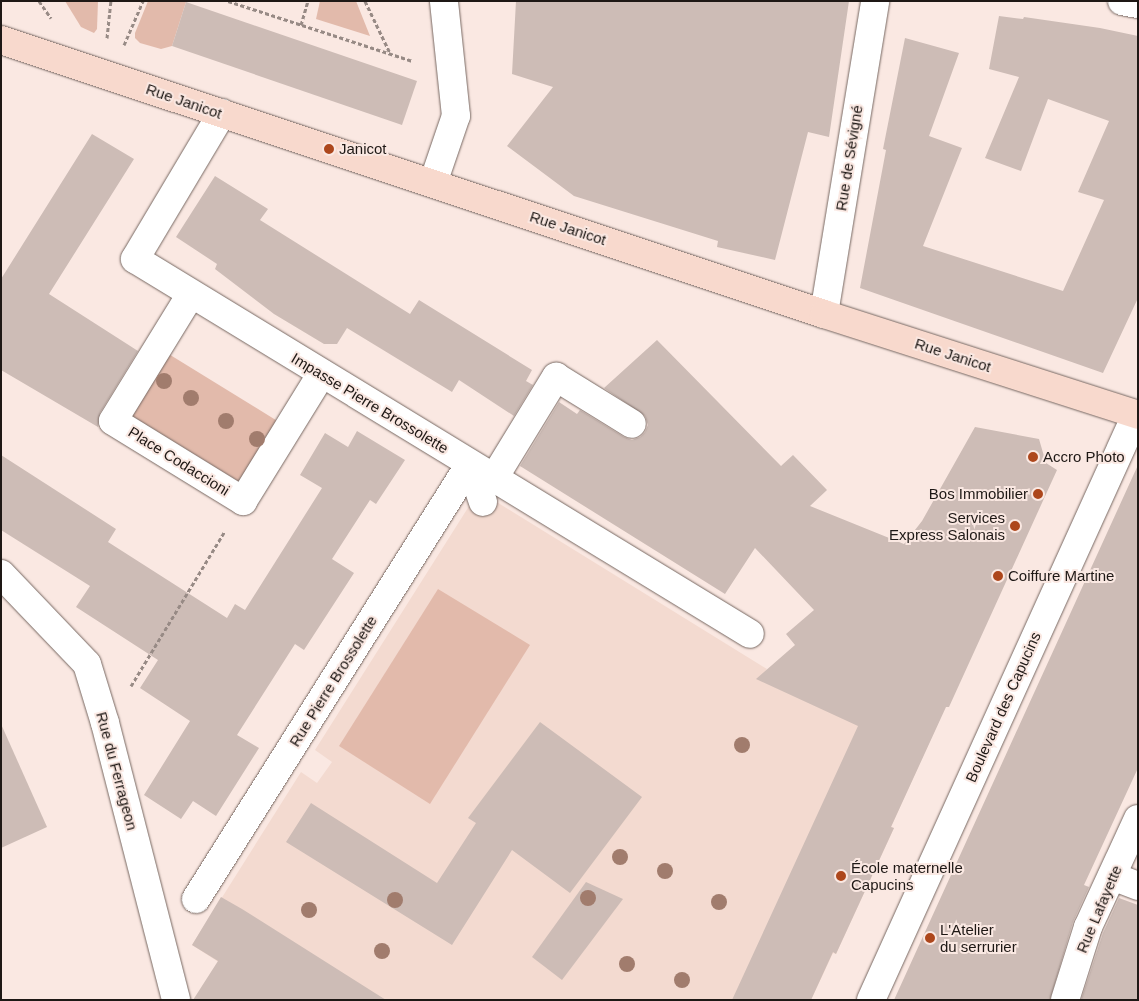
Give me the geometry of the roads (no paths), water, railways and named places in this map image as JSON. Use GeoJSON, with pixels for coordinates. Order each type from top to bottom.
{"type":"FeatureCollection","features":[{"type":"Feature","properties":{"kind":"main road","name":"Rue Janicot"},"geometry":{"type":"LineString","coordinates":[[1,40],[824,314],[1137,414]]}},
{"type":"Feature","properties":{"kind":"street"},"geometry":{"type":"LineString","coordinates":[[433,184],[456,116],[444,1]]}},
{"type":"Feature","properties":{"kind":"street","name":"Rue de Sévigné"},"geometry":{"type":"LineString","coordinates":[[824,314],[875,1]]}},
{"type":"Feature","properties":{"kind":"street"},"geometry":{"type":"LineString","coordinates":[[1122,1],[1138,4]]}},
{"type":"Feature","properties":{"kind":"street","name":"Impasse Pierre Brossolette"},"geometry":{"type":"LineString","coordinates":[[222,114],[135,259],[470,464],[489,490],[750,634]]}},
{"type":"Feature","properties":{"kind":"street","name":"Place Codaccioni"},"geometry":{"type":"LineString","coordinates":[[191,294],[113,421],[243,501],[322,373]]}},
{"type":"Feature","properties":{"kind":"street"},"geometry":{"type":"LineString","coordinates":[[489,490],[556,376],[632,424]]}},
{"type":"Feature","properties":{"kind":"street","name":"Boulevard des Capucins"},"geometry":{"type":"LineString","coordinates":[[871,1000],[1137,414]]}},
{"type":"Feature","properties":{"kind":"street","name":"Rue Pierre Brossolette"},"geometry":{"type":"LineString","coordinates":[[196,899],[470,464]]}},
{"type":"Feature","properties":{"kind":"street","name":"Rue du Ferrageon"},"geometry":{"type":"LineString","coordinates":[[1,574],[87,664],[105,723],[176,1000]]}},
{"type":"Feature","properties":{"kind":"street","name":"Rue Lafayette"},"geometry":{"type":"LineString","coordinates":[[1065,1000],[1088,927],[1138,819]]}},
{"type":"Feature","properties":{"kind":"street"},"geometry":{"type":"LineString","coordinates":[[1112,876],[1138,886]]}},
{"type":"Feature","properties":{"kind":"place","name":"Janicot"},"geometry":{"type":"Point","coordinates":[329,149]}},
{"type":"Feature","properties":{"kind":"place","name":"Accro Photo"},"geometry":{"type":"Point","coordinates":[1033,457]}},
{"type":"Feature","properties":{"kind":"place","name":"Bos Immobilier"},"geometry":{"type":"Point","coordinates":[1038,494]}},
{"type":"Feature","properties":{"kind":"place","name":"Services Express Salonais"},"geometry":{"type":"Point","coordinates":[1015,526]}},
{"type":"Feature","properties":{"kind":"place","name":"Coiffure Martine"},"geometry":{"type":"Point","coordinates":[998,576]}},
{"type":"Feature","properties":{"kind":"place","name":"École maternelle Capucins"},"geometry":{"type":"Point","coordinates":[841,876]}},
{"type":"Feature","properties":{"kind":"place","name":"L'Atelier du serrurier"},"geometry":{"type":"Point","coordinates":[930,938]}}]}
